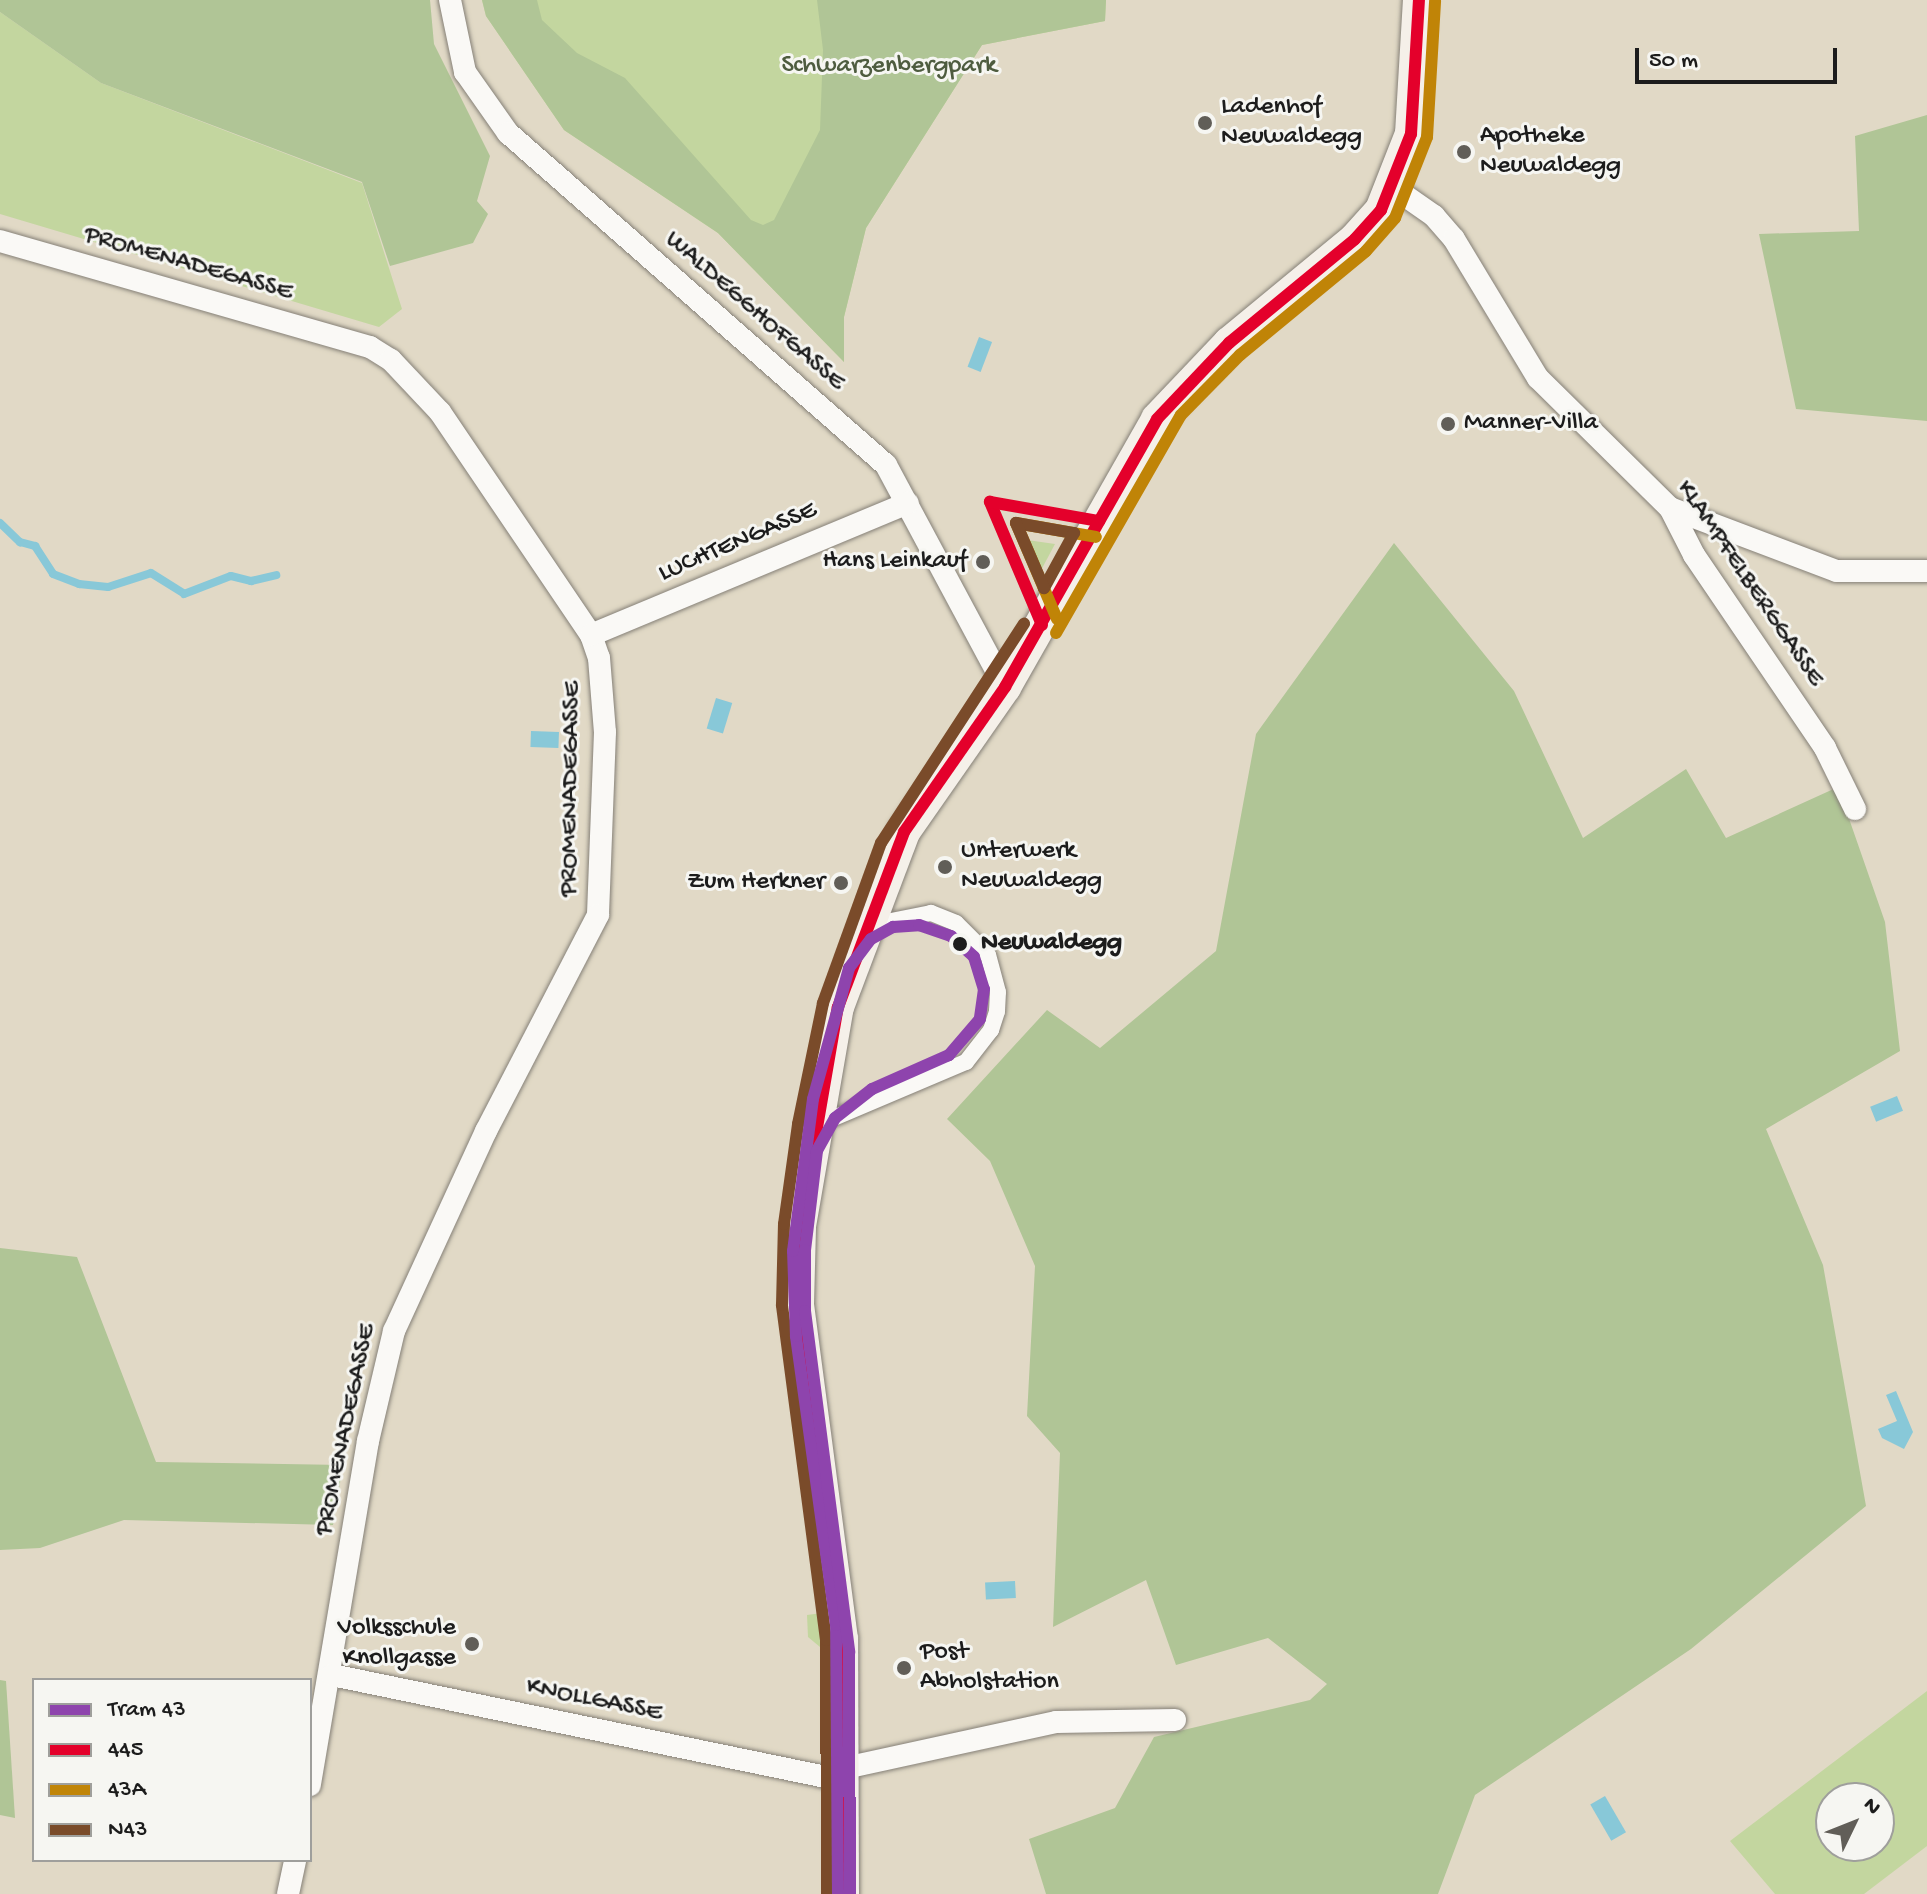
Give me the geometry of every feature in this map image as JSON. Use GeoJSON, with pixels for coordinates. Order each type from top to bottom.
{"type":"FeatureCollection","features":[{"type":"Feature","properties":{"kind":"main road"},"geometry":{"type":"LineString","coordinates":[[843,1894],[845,1775],[840,1617],[798,1304],[800,1226],[814,1126],[838,1007],[904,832],[1005,687],[1168,405],[1251,324],[1355,239],[1394,188],[1413,122],[1419,0]]}},
{"type":"Feature","properties":{"kind":"street","name":"WALDEGGHOFGASSE"},"geometry":{"type":"LineString","coordinates":[[450,0],[465,72],[508,133],[886,465],[1005,687]]}},
{"type":"Feature","properties":{"kind":"street","name":"KLAMPFELBERGGASSE"},"geometry":{"type":"LineString","coordinates":[[1394,188],[1434,216],[1454,239],[1547,389],[1670,508],[1694,555],[1825,748],[1855,809]]}},
{"type":"Feature","properties":{"kind":"street","name":"PROMENADEGASSE"},"geometry":{"type":"LineString","coordinates":[[0,241],[370,347],[391,360],[440,412],[591,635],[605,705],[598,915],[486,1131],[394,1331],[368,1441],[332,1675],[312,1775]]}},
{"type":"Feature","properties":{"kind":"street","name":"LUCHTENGASSE"},"geometry":{"type":"LineString","coordinates":[[591,635],[908,503]]}},
{"type":"Feature","properties":{"kind":"street"},"geometry":{"type":"LineString","coordinates":[[1670,508],[1837,571],[1927,571]]}},
{"type":"Feature","properties":{"kind":"street"},"geometry":{"type":"LineString","coordinates":[[814,1126],[966,1062],[991,1030],[997,1011],[998,992],[988,955],[956,923],[931,913],[866,927]]}},
{"type":"Feature","properties":{"kind":"street","name":"KNOLLGASSE"},"geometry":{"type":"LineString","coordinates":[[332,1675],[845,1775]]}},
{"type":"Feature","properties":{"kind":"street"},"geometry":{"type":"LineString","coordinates":[[845,1775],[1056,1722],[1175,1720]]}},
{"type":"Feature","properties":{"kind":"street"},"geometry":{"type":"LineString","coordinates":[[288,1894],[295,1862]]}},
{"type":"Feature","properties":{"kind":"green space"},"geometry":{"type":"Polygon","coordinates":[[[0,0],[430,0],[434,44],[490,156],[477,201],[488,214],[473,243],[390,266],[362,182],[101,83],[0,12],[0,0]]]}},
{"type":"Feature","properties":{"kind":"green space","name":"Schwarzenbergpark"},"geometry":{"type":"Polygon","coordinates":[[[482,0],[1106,0],[1105,21],[982,45],[866,228],[844,317],[844,362],[718,233],[564,130],[486,16],[482,0]]]}},
{"type":"Feature","properties":{"kind":"green space","name":"Schwarzenbergpark"},"geometry":{"type":"Polygon","coordinates":[[[482,0],[537,0],[542,20],[577,53],[625,78],[751,220],[763,225],[774,220],[820,130],[823,50],[817,0],[1106,0],[1105,21],[982,45],[866,228],[844,317],[844,362],[718,233],[564,130],[486,16],[482,0]]]}},
{"type":"Feature","properties":{"kind":"green space"},"geometry":{"type":"Polygon","coordinates":[[[0,12],[101,83],[362,183],[402,309],[379,327],[0,214],[0,12]]]}},
{"type":"Feature","properties":{"kind":"green space"},"geometry":{"type":"Polygon","coordinates":[[[1927,115],[1927,421],[1796,409],[1759,234],[1859,231],[1855,136],[1927,115]]]}},
{"type":"Feature","properties":{"kind":"green space"},"geometry":{"type":"Polygon","coordinates":[[[1027,540],[1055,544],[1039,574],[1027,540]]]}},
{"type":"Feature","properties":{"kind":"green space"},"geometry":{"type":"Polygon","coordinates":[[[1394,543],[1514,691],[1583,838],[1686,769],[1726,838],[1838,787],[1885,922],[1900,1051],[1766,1129],[1823,1265],[1866,1506],[1691,1649],[1475,1795],[1438,1894],[1046,1894],[1029,1839],[1115,1808],[1154,1737],[1310,1700],[1327,1684],[1268,1638],[1176,1665],[1146,1580],[1053,1627],[1060,1453],[1027,1416],[1035,1266],[990,1161],[947,1119],[1047,1010],[1100,1048],[1216,951],[1256,734],[1394,543]]]}},
{"type":"Feature","properties":{"kind":"green space"},"geometry":{"type":"Polygon","coordinates":[[[0,1248],[77,1257],[156,1462],[343,1465],[333,1525],[124,1520],[40,1548],[0,1550],[0,1248]]]}},
{"type":"Feature","properties":{"kind":"green space"},"geometry":{"type":"Polygon","coordinates":[[[822,1613],[826,1652],[808,1637],[807,1615],[822,1613]]]}},
{"type":"Feature","properties":{"kind":"green space"},"geometry":{"type":"Polygon","coordinates":[[[0,1680],[6,1681],[15,1818],[0,1815],[0,1680]]]}},
{"type":"Feature","properties":{"kind":"green space"},"geometry":{"type":"Polygon","coordinates":[[[1927,1691],[1927,1846],[1864,1894],[1775,1894],[1730,1841],[1927,1691]]]}},
{"type":"Feature","properties":{"kind":"water"},"geometry":{"type":"Polygon","coordinates":[[[979,337],[992,342],[981,372],[968,367],[979,337]]]}},
{"type":"Feature","properties":{"kind":"water"},"geometry":{"type":"Polygon","coordinates":[[[716,698],[732,703],[723,734],[707,729],[716,698]]]}},
{"type":"Feature","properties":{"kind":"water"},"geometry":{"type":"Polygon","coordinates":[[[531,731],[559,732],[558,748],[530,747],[531,731]]]}},
{"type":"Feature","properties":{"kind":"water"},"geometry":{"type":"Polygon","coordinates":[[[1897,1096],[1903,1111],[1876,1122],[1870,1107],[1897,1096]]]}},
{"type":"Feature","properties":{"kind":"water"},"geometry":{"type":"Polygon","coordinates":[[[1896,1391],[1913,1432],[1904,1449],[1882,1438],[1878,1429],[1897,1421],[1886,1395],[1896,1391]]]}},
{"type":"Feature","properties":{"kind":"water"},"geometry":{"type":"Polygon","coordinates":[[[1015,1581],[1016,1598],[986,1600],[985,1583],[1015,1581]]]}},
{"type":"Feature","properties":{"kind":"water"},"geometry":{"type":"Polygon","coordinates":[[[1605,1796],[1626,1832],[1611,1841],[1590,1804],[1605,1796]]]}},
{"type":"Feature","properties":{"kind":"waterway"},"geometry":{"type":"LineString","coordinates":[[0,523],[20,542],[35,546],[53,574],[79,584],[108,587],[151,573],[184,594],[231,576],[251,581],[276,575]]}},
{"type":"Feature","properties":{"kind":"tram line","name":"43"},"geometry":{"type":"LineString","coordinates":[[838,1894],[836,1625],[796,1336],[793,1251],[813,1099],[849,968],[871,939],[893,927],[919,925],[951,936],[974,957],[984,989],[980,1019],[949,1055],[872,1089],[835,1118],[817,1151],[805,1250],[805,1311],[849,1652],[850,1894]]}},
{"type":"Feature","properties":{"kind":"transit line","name":"445"},"geometry":{"type":"LineString","coordinates":[[843,1894],[842,1639],[798,1304],[800,1226],[838,1007],[904,832],[1005,687],[1157,419],[1229,343],[1355,239],[1381,210],[1411,134],[1419,0]]}},
{"type":"Feature","properties":{"kind":"transit line","name":"43A"},"geometry":{"type":"LineString","coordinates":[[1056,633],[1181,415],[1240,355],[1366,251],[1395,218],[1427,137],[1435,1]]}},
{"type":"Feature","properties":{"kind":"transit line","name":"445"},"geometry":{"type":"LineString","coordinates":[[1042,625],[990,502],[1099,521]]}},
{"type":"Feature","properties":{"kind":"transit line","name":"43A"},"geometry":{"type":"LineString","coordinates":[[1057,619],[1016,523],[1096,537]]}},
{"type":"Feature","properties":{"kind":"transit line","name":"N43"},"geometry":{"type":"LineString","coordinates":[[1016,523],[1074,533],[1044,588],[1016,523]]}},
{"type":"Feature","properties":{"kind":"transit line","name":"N43"},"geometry":{"type":"LineString","coordinates":[[827,1894],[826,1640],[782,1305],[784,1224],[798,1124],[823,1003],[881,843],[1024,624]]}},
{"type":"Feature","properties":{"kind":"place","name":"Ladenhof Neuwaldegg"},"geometry":{"type":"Point","coordinates":[1205,123]}},
{"type":"Feature","properties":{"kind":"place","name":"Apotheke Neuwaldegg"},"geometry":{"type":"Point","coordinates":[1464,152]}},
{"type":"Feature","properties":{"kind":"place","name":"Manner-Villa"},"geometry":{"type":"Point","coordinates":[1448,424]}},
{"type":"Feature","properties":{"kind":"place","name":"Hans Leinkauf"},"geometry":{"type":"Point","coordinates":[983,562]}},
{"type":"Feature","properties":{"kind":"place","name":"Unterwerk Neuwaldegg"},"geometry":{"type":"Point","coordinates":[945,867]}},
{"type":"Feature","properties":{"kind":"place","name":"Zum Herkner"},"geometry":{"type":"Point","coordinates":[841,883]}},
{"type":"Feature","properties":{"kind":"place","name":"Neuwaldegg"},"geometry":{"type":"Point","coordinates":[960,944]}},
{"type":"Feature","properties":{"kind":"place","name":"Volksschule Knollgasse"},"geometry":{"type":"Point","coordinates":[472,1644]}},
{"type":"Feature","properties":{"kind":"place","name":"Post Abholstation"},"geometry":{"type":"Point","coordinates":[904,1668]}}]}
